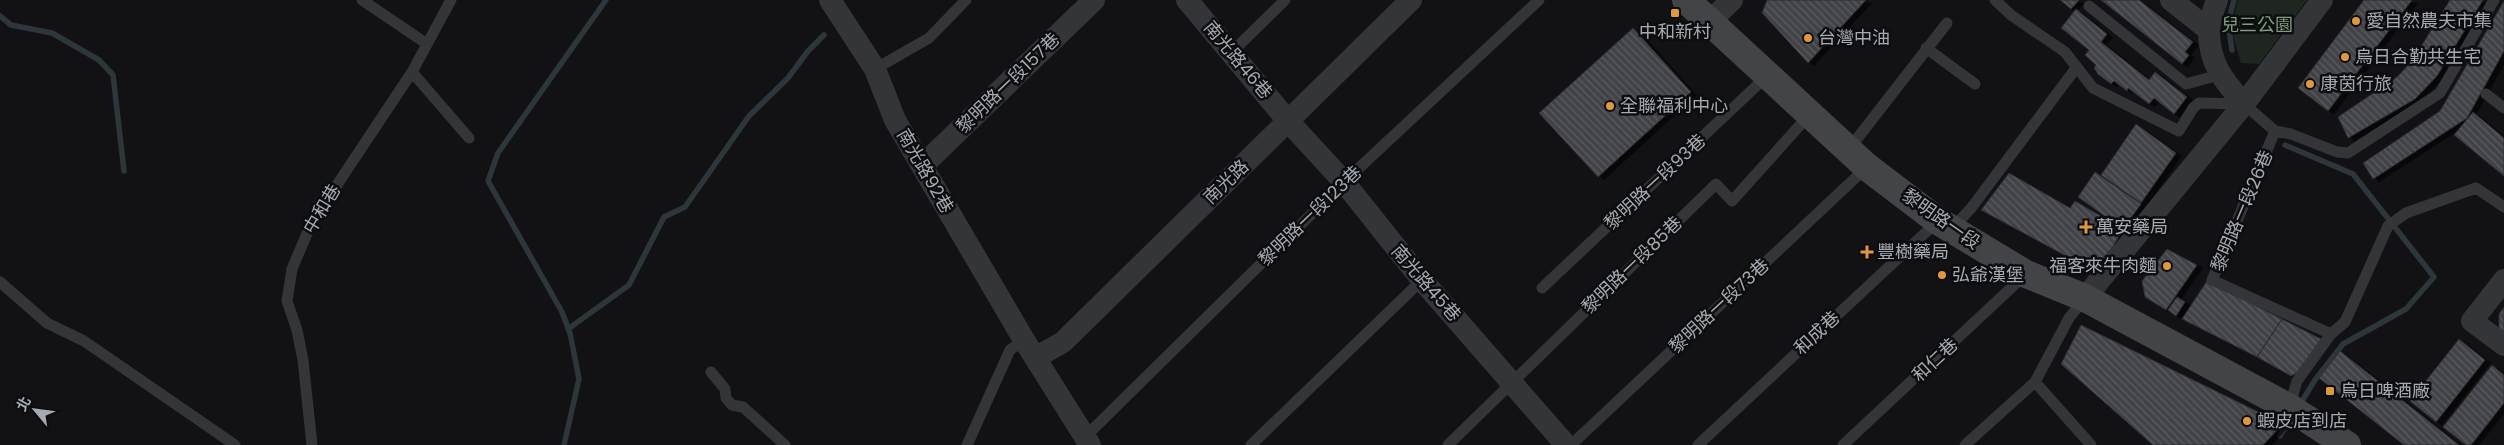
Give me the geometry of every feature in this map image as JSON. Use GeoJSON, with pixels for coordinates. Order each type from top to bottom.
{"type":"FeatureCollection","features":[{"type":"Feature","properties":{"kind":"main road","name":"黎明路一段"},"geometry":{"type":"LineString","coordinates":[[1686,0],[1858,158],[1945,225],[2026,274],[2085,298],[2288,410],[2347,445]]}},
{"type":"Feature","properties":{"kind":"street","name":"南光路92巷"},"geometry":{"type":"LineString","coordinates":[[830,0],[875,69],[895,120],[1030,349],[1088,441]]}},
{"type":"Feature","properties":{"kind":"street","name":"黎明路一段157巷"},"geometry":{"type":"LineString","coordinates":[[922,166],[1094,0]]}},
{"type":"Feature","properties":{"kind":"street","name":"南光路46巷"},"geometry":{"type":"LineString","coordinates":[[1187,0],[1288,120]]}},
{"type":"Feature","properties":{"kind":"street","name":"南光路"},"geometry":{"type":"LineString","coordinates":[[1030,349],[1063,342],[1410,0]]}},
{"type":"Feature","properties":{"kind":"street"},"geometry":{"type":"LineString","coordinates":[[1708,22],[1732,0]]}},
{"type":"Feature","properties":{"kind":"street"},"geometry":{"type":"LineString","coordinates":[[2171,0],[2209,30]]}},
{"type":"Feature","properties":{"kind":"street"},"geometry":{"type":"LineString","coordinates":[[2217,0],[2209,30],[2219,75],[2244,104]]}},
{"type":"Feature","properties":{"kind":"street"},"geometry":{"type":"LineString","coordinates":[[2085,298],[2244,104],[2322,0]]}},
{"type":"Feature","properties":{"kind":"street","name":"南光路45巷"},"geometry":{"type":"LineString","coordinates":[[1288,120],[1344,182],[1422,280],[1566,445]]}},
{"type":"Feature","properties":{"kind":"street"},"geometry":{"type":"LineString","coordinates":[[2504,280],[2472,320],[2504,345]]}},
{"type":"Feature","properties":{"kind":"lane"},"geometry":{"type":"LineString","coordinates":[[362,0],[427,44]]}},
{"type":"Feature","properties":{"kind":"lane","name":"中和巷"},"geometry":{"type":"LineString","coordinates":[[312,445],[300,345],[287,300],[292,269],[310,224],[412,72],[451,0]]}},
{"type":"Feature","properties":{"kind":"lane"},"geometry":{"type":"LineString","coordinates":[[875,69],[929,38],[966,0]]}},
{"type":"Feature","properties":{"kind":"lane"},"geometry":{"type":"LineString","coordinates":[[1232,53],[1285,0]]}},
{"type":"Feature","properties":{"kind":"lane","name":"黎明路一段123巷"},"geometry":{"type":"LineString","coordinates":[[1088,441],[1344,182],[1540,0]]}},
{"type":"Feature","properties":{"kind":"lane"},"geometry":{"type":"LineString","coordinates":[[1995,0],[2011,15],[2066,52],[2076,68],[2093,88],[2179,131],[2193,108],[2199,103],[2244,104],[2276,131],[2291,134],[2337,152],[2348,154],[2440,93],[2494,0]]}},
{"type":"Feature","properties":{"kind":"lane"},"geometry":{"type":"LineString","coordinates":[[2088,6],[2186,84],[2219,75]]}},
{"type":"Feature","properties":{"kind":"lane","name":"黎明路一段73巷"},"geometry":{"type":"LineString","coordinates":[[1571,445],[1858,158],[1926,48],[1947,23]]}},
{"type":"Feature","properties":{"kind":"lane"},"geometry":{"type":"LineString","coordinates":[[1926,48],[1975,84]]}},
{"type":"Feature","properties":{"kind":"lane","name":"和成巷"},"geometry":{"type":"LineString","coordinates":[[1698,445],[1945,225],[1972,207],[2076,68]]}},
{"type":"Feature","properties":{"kind":"lane"},"geometry":{"type":"LineString","coordinates":[[412,72],[469,138]]}},
{"type":"Feature","properties":{"kind":"lane","name":"黎明路一段93巷"},"geometry":{"type":"LineString","coordinates":[[1542,288],[1767,76]]}},
{"type":"Feature","properties":{"kind":"lane"},"geometry":{"type":"LineString","coordinates":[[2486,94],[2504,108]]}},
{"type":"Feature","properties":{"kind":"lane","name":"黎明路一段85巷"},"geometry":{"type":"LineString","coordinates":[[1448,445],[1716,184],[1732,201],[1810,114]]}},
{"type":"Feature","properties":{"kind":"lane","name":"黎明路一段26巷"},"geometry":{"type":"LineString","coordinates":[[2276,131],[2212,280],[2331,334]]}},
{"type":"Feature","properties":{"kind":"lane"},"geometry":{"type":"LineString","coordinates":[[2288,410],[2298,381],[2331,334],[2345,322],[2388,226],[2406,212],[2476,188],[2504,208]]}},
{"type":"Feature","properties":{"kind":"lane","name":"和仁巷"},"geometry":{"type":"LineString","coordinates":[[1843,445],[2026,274]]}},
{"type":"Feature","properties":{"kind":"lane"},"geometry":{"type":"LineString","coordinates":[[1251,445],[1422,280]]}},
{"type":"Feature","properties":{"kind":"lane"},"geometry":{"type":"LineString","coordinates":[[0,282],[47,323],[84,340],[235,445]]}},
{"type":"Feature","properties":{"kind":"lane"},"geometry":{"type":"LineString","coordinates":[[1965,445],[2035,382],[2069,318],[2085,298]]}},
{"type":"Feature","properties":{"kind":"lane"},"geometry":{"type":"LineString","coordinates":[[967,445],[1010,350],[1030,349]]}},
{"type":"Feature","properties":{"kind":"lane"},"geometry":{"type":"LineString","coordinates":[[711,372],[725,389],[726,398],[732,405],[743,407],[786,445]]}},
{"type":"Feature","properties":{"kind":"lane"},"geometry":{"type":"LineString","coordinates":[[2035,382],[2090,445]]}},
{"type":"Feature","properties":{"kind":"green space","name":"兒三公園"},"geometry":{"type":"Polygon","coordinates":[[[2238,0],[2307,0],[2259,64],[2241,63],[2231,28],[2238,0]]]}},
{"type":"Feature","properties":{"kind":"building","name":"台灣中油"},"geometry":{"type":"Polygon","coordinates":[[[1767,0],[1866,0],[1808,63],[1762,13],[1767,0]]]}},
{"type":"Feature","properties":{"kind":"building"},"geometry":{"type":"Polygon","coordinates":[[[2060,0],[2079,0],[2071,9],[2060,0]]]}},
{"type":"Feature","properties":{"kind":"building"},"geometry":{"type":"Polygon","coordinates":[[[2101,0],[2139,0],[2193,42],[2185,52],[2189,55],[2182,64],[2101,0]]]}},
{"type":"Feature","properties":{"kind":"building","name":"烏日合勤共生宅"},"geometry":{"type":"Polygon","coordinates":[[[2364,0],[2412,0],[2328,111],[2298,88],[2364,0]]]}},
{"type":"Feature","properties":{"kind":"building"},"geometry":{"type":"Polygon","coordinates":[[[2450,0],[2483,0],[2437,76],[2415,99],[2348,138],[2338,117],[2397,77],[2412,61],[2450,0]]]}},
{"type":"Feature","properties":{"kind":"building"},"geometry":{"type":"Polygon","coordinates":[[[2504,1],[2504,51],[2467,118],[2373,179],[2363,163],[2440,111],[2504,1]]]}},
{"type":"Feature","properties":{"kind":"building"},"geometry":{"type":"Polygon","coordinates":[[[2076,9],[2107,34],[2101,42],[2149,80],[2155,72],[2187,97],[2174,114],[2154,98],[2149,104],[2128,88],[2127,91],[2114,81],[2111,84],[2098,74],[2094,68],[2096,65],[2085,55],[2089,50],[2061,28],[2076,9]]]}},
{"type":"Feature","properties":{"kind":"building"},"geometry":{"type":"Polygon","coordinates":[[[1633,28],[1691,92],[1598,177],[1539,113],[1633,28]]]}},
{"type":"Feature","properties":{"kind":"building"},"geometry":{"type":"Polygon","coordinates":[[[2473,112],[2504,138],[2504,176],[2454,135],[2473,112]]]}},
{"type":"Feature","properties":{"kind":"building"},"geometry":{"type":"Polygon","coordinates":[[[2136,124],[2176,153],[2141,203],[2101,175],[2136,124]]]}},
{"type":"Feature","properties":{"kind":"building"},"geometry":{"type":"Polygon","coordinates":[[[2095,172],[2141,204],[2123,229],[2078,197],[2095,172]]]}},
{"type":"Feature","properties":{"kind":"building"},"geometry":{"type":"Polygon","coordinates":[[[2009,173],[2070,208],[2075,201],[2123,229],[2112,248],[2098,264],[2077,262],[1981,210],[2009,173]]]}},
{"type":"Feature","properties":{"kind":"building"},"geometry":{"type":"Polygon","coordinates":[[[2167,249],[2197,265],[2166,310],[2145,297],[2142,281],[2167,249]]]}},
{"type":"Feature","properties":{"kind":"building"},"geometry":{"type":"Polygon","coordinates":[[[2207,281],[2282,319],[2257,357],[2182,319],[2207,281]]]}},
{"type":"Feature","properties":{"kind":"building"},"geometry":{"type":"Polygon","coordinates":[[[2177,297],[2185,302],[2176,316],[2168,310],[2177,297]]]}},
{"type":"Feature","properties":{"kind":"building"},"geometry":{"type":"Polygon","coordinates":[[[2504,307],[2504,334],[2499,331],[2499,314],[2504,307]]]}},
{"type":"Feature","properties":{"kind":"building"},"geometry":{"type":"Polygon","coordinates":[[[2282,319],[2321,339],[2300,371],[2291,376],[2257,357],[2282,319]]]}},
{"type":"Feature","properties":{"kind":"building"},"geometry":{"type":"Polygon","coordinates":[[[2081,325],[2283,424],[2263,445],[2153,445],[2061,364],[2081,325]]]}},
{"type":"Feature","properties":{"kind":"building"},"geometry":{"type":"Polygon","coordinates":[[[2459,339],[2485,360],[2436,422],[2410,401],[2459,339]]]}},
{"type":"Feature","properties":{"kind":"building"},"geometry":{"type":"Polygon","coordinates":[[[2340,351],[2459,445],[2404,445],[2319,378],[2340,351]]]}},
{"type":"Feature","properties":{"kind":"building"},"geometry":{"type":"Polygon","coordinates":[[[2492,365],[2504,375],[2504,403],[2471,445],[2466,445],[2443,427],[2492,365]]]}},
{"type":"Feature","properties":{"kind":"waterway"},"geometry":{"type":"LineString","coordinates":[[564,445],[579,379],[570,333],[562,312],[488,181],[498,153],[606,0]]}},
{"type":"Feature","properties":{"kind":"waterway"},"geometry":{"type":"LineString","coordinates":[[2232,50],[2228,23],[2234,0]]}},
{"type":"Feature","properties":{"kind":"waterway"},"geometry":{"type":"LineString","coordinates":[[0,16],[11,25],[52,33],[99,60],[113,75],[124,171]]}},
{"type":"Feature","properties":{"kind":"waterway"},"geometry":{"type":"LineString","coordinates":[[568,329],[629,285],[664,217],[685,207],[749,116],[788,78],[808,51],[824,35]]}},
{"type":"Feature","properties":{"kind":"waterway"},"geometry":{"type":"LineString","coordinates":[[2285,145],[2353,174],[2434,277],[2406,309],[2343,344],[2315,380],[2299,406]]}},
{"type":"Feature","properties":{"kind":"waterway"},"geometry":{"type":"LineString","coordinates":[[2280,436],[2291,418]]}},
{"type":"Feature","properties":{"kind":"place","name":"中和新村"},"geometry":{"type":"Point","coordinates":[1675,13]}},
{"type":"Feature","properties":{"kind":"place","name":"愛自然農夫市集"},"geometry":{"type":"Point","coordinates":[2356,21]}},
{"type":"Feature","properties":{"kind":"place","name":"台灣中油"},"geometry":{"type":"Point","coordinates":[1808,38]}},
{"type":"Feature","properties":{"kind":"place","name":"烏日合勤共生宅"},"geometry":{"type":"Point","coordinates":[2345,57]}},
{"type":"Feature","properties":{"kind":"place","name":"康茵行旅"},"geometry":{"type":"Point","coordinates":[2310,84]}},
{"type":"Feature","properties":{"kind":"place","name":"全聯福利中心"},"geometry":{"type":"Point","coordinates":[1610,106]}},
{"type":"Feature","properties":{"kind":"place","name":"萬安藥局"},"geometry":{"type":"Point","coordinates":[2086,227]}},
{"type":"Feature","properties":{"kind":"place","name":"豐樹藥局"},"geometry":{"type":"Point","coordinates":[1867,252]}},
{"type":"Feature","properties":{"kind":"place","name":"福客來牛肉麵"},"geometry":{"type":"Point","coordinates":[2167,266]}},
{"type":"Feature","properties":{"kind":"place","name":"弘爺漢堡"},"geometry":{"type":"Point","coordinates":[1942,275]}},
{"type":"Feature","properties":{"kind":"place","name":"烏日啤酒廠"},"geometry":{"type":"Point","coordinates":[2330,391]}},
{"type":"Feature","properties":{"kind":"place","name":"蝦皮店到店"},"geometry":{"type":"Point","coordinates":[2247,421]}}]}
